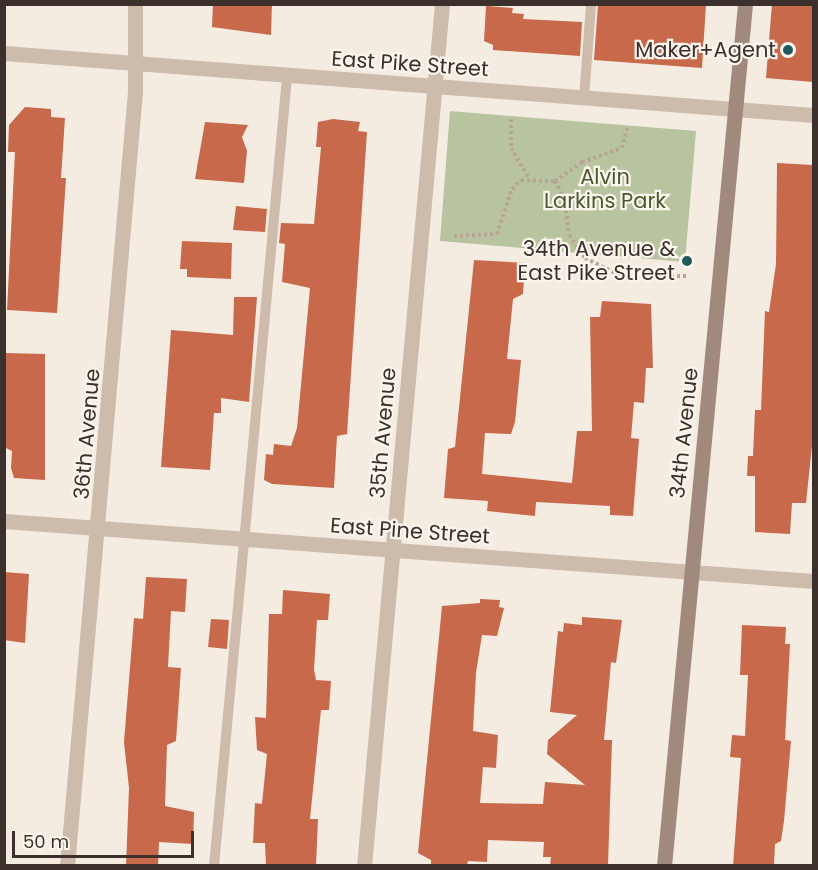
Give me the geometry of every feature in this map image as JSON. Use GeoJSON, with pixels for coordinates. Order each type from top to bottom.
{"type":"FeatureCollection","features":[{"type":"Feature","properties":{"kind":"street","name":"36th Avenue"},"geometry":{"type":"LineString","coordinates":[[67,866],[100,528],[134,64],[135,4]]}},
{"type":"Feature","properties":{"kind":"street","name":"35th Avenue"},"geometry":{"type":"LineString","coordinates":[[364,866],[394,552],[441,4]]}},
{"type":"Feature","properties":{"kind":"street","name":"34th Avenue"},"geometry":{"type":"LineString","coordinates":[[664,866],[690,572],[737,109],[745,4]]}},
{"type":"Feature","properties":{"kind":"street","name":"East Pike Street"},"geometry":{"type":"LineString","coordinates":[[4,53],[286,77],[813,115]]}},
{"type":"Feature","properties":{"kind":"street","name":"East Pine Street"},"geometry":{"type":"LineString","coordinates":[[4,521],[394,552],[813,581]]}},
{"type":"Feature","properties":{"kind":"lane"},"geometry":{"type":"LineString","coordinates":[[584,98],[591,4]]}},
{"type":"Feature","properties":{"kind":"lane"},"geometry":{"type":"LineString","coordinates":[[214,866],[286,77]]}},
{"type":"Feature","properties":{"kind":"path"},"geometry":{"type":"LineString","coordinates":[[511,119],[511,148],[529,178]]}},
{"type":"Feature","properties":{"kind":"path"},"geometry":{"type":"LineString","coordinates":[[454,236],[497,234],[512,189],[529,178],[555,181],[582,162],[621,148],[627,128]]}},
{"type":"Feature","properties":{"kind":"path"},"geometry":{"type":"LineString","coordinates":[[555,181],[564,198],[569,236],[585,258],[623,277],[688,276]]}},
{"type":"Feature","properties":{"kind":"green space","name":"Alvin Larkins Park"},"geometry":{"type":"Polygon","coordinates":[[[450,111],[696,131],[685,262],[440,241],[450,111]]]}},
{"type":"Feature","properties":{"kind":"building"},"geometry":{"type":"Polygon","coordinates":[[[213,4],[272,4],[271,35],[212,27],[213,4]]]}},
{"type":"Feature","properties":{"kind":"building"},"geometry":{"type":"Polygon","coordinates":[[[598,4],[706,4],[702,68],[594,60],[598,4]]]}},
{"type":"Feature","properties":{"kind":"building"},"geometry":{"type":"Polygon","coordinates":[[[772,4],[813,4],[813,82],[766,78],[772,4]]]}},
{"type":"Feature","properties":{"kind":"building"},"geometry":{"type":"Polygon","coordinates":[[[486,6],[513,8],[512,13],[524,14],[523,19],[582,22],[580,56],[493,50],[493,45],[484,41],[486,6]]]}},
{"type":"Feature","properties":{"kind":"building"},"geometry":{"type":"Polygon","coordinates":[[[25,107],[51,109],[51,117],[65,118],[61,178],[66,178],[57,313],[7,310],[15,152],[8,152],[9,125],[25,107]]]}},
{"type":"Feature","properties":{"kind":"building"},"geometry":{"type":"Polygon","coordinates":[[[333,119],[360,122],[358,131],[367,132],[347,434],[337,436],[334,488],[272,484],[264,480],[266,454],[273,455],[274,444],[291,446],[297,428],[310,288],[282,282],[285,244],[279,243],[281,223],[314,224],[321,147],[316,147],[318,122],[333,119]]]}},
{"type":"Feature","properties":{"kind":"building"},"geometry":{"type":"Polygon","coordinates":[[[205,122],[248,125],[242,137],[247,151],[244,183],[195,179],[205,122]]]}},
{"type":"Feature","properties":{"kind":"building"},"geometry":{"type":"Polygon","coordinates":[[[777,163],[813,165],[813,436],[806,503],[792,503],[790,534],[755,532],[755,476],[747,476],[748,456],[753,456],[755,410],[761,410],[765,311],[769,312],[776,264],[777,163]]]}},
{"type":"Feature","properties":{"kind":"building"},"geometry":{"type":"Polygon","coordinates":[[[236,206],[267,209],[265,232],[233,230],[236,206]]]}},
{"type":"Feature","properties":{"kind":"building"},"geometry":{"type":"Polygon","coordinates":[[[182,241],[232,243],[231,279],[187,277],[187,269],[180,269],[182,241]]]}},
{"type":"Feature","properties":{"kind":"building"},"geometry":{"type":"Polygon","coordinates":[[[474,260],[525,263],[523,294],[513,299],[507,359],[521,360],[515,422],[511,434],[485,433],[482,474],[572,483],[577,431],[592,431],[590,317],[600,317],[602,301],[651,304],[653,368],[646,368],[644,403],[634,402],[631,438],[639,439],[633,516],[610,515],[610,506],[536,502],[535,516],[487,511],[488,501],[444,498],[448,449],[455,447],[474,260]]]}},
{"type":"Feature","properties":{"kind":"building"},"geometry":{"type":"Polygon","coordinates":[[[234,297],[257,297],[249,402],[221,398],[221,413],[214,413],[210,470],[161,467],[171,330],[233,335],[234,297]]]}},
{"type":"Feature","properties":{"kind":"building"},"geometry":{"type":"Polygon","coordinates":[[[4,353],[45,354],[45,480],[14,478],[11,468],[12,451],[4,447],[4,353]]]}},
{"type":"Feature","properties":{"kind":"building"},"geometry":{"type":"Polygon","coordinates":[[[4,572],[29,574],[25,643],[4,640],[4,572]]]}},
{"type":"Feature","properties":{"kind":"building"},"geometry":{"type":"Polygon","coordinates":[[[146,577],[187,579],[185,612],[171,611],[168,667],[181,668],[176,741],[167,745],[165,806],[194,812],[193,844],[159,842],[158,866],[126,866],[129,788],[124,742],[134,618],[143,619],[146,577]]]}},
{"type":"Feature","properties":{"kind":"building"},"geometry":{"type":"Polygon","coordinates":[[[283,590],[330,594],[328,620],[317,620],[314,670],[316,680],[331,681],[329,710],[321,710],[310,819],[318,819],[316,866],[266,866],[265,843],[253,843],[255,803],[262,804],[267,754],[257,750],[255,717],[266,718],[269,614],[282,614],[283,590]]]}},
{"type":"Feature","properties":{"kind":"building"},"geometry":{"type":"Polygon","coordinates":[[[480,599],[500,600],[499,607],[504,608],[497,636],[482,635],[476,673],[473,731],[498,735],[496,768],[483,767],[480,803],[543,804],[545,782],[585,785],[547,754],[548,740],[577,715],[550,712],[558,631],[563,632],[564,623],[582,625],[582,617],[622,620],[616,663],[611,662],[604,740],[612,740],[608,866],[550,866],[551,857],[543,857],[544,842],[488,840],[487,862],[468,861],[467,866],[431,866],[431,860],[418,853],[442,606],[480,603],[480,599]]]}},
{"type":"Feature","properties":{"kind":"building"},"geometry":{"type":"Polygon","coordinates":[[[211,619],[229,620],[227,649],[208,647],[211,619]]]}},
{"type":"Feature","properties":{"kind":"building"},"geometry":{"type":"Polygon","coordinates":[[[742,625],[786,627],[785,644],[790,644],[785,740],[791,741],[784,821],[781,841],[775,844],[774,866],[733,866],[741,758],[730,757],[732,735],[745,736],[748,675],[740,675],[742,625]]]}},
{"type":"Feature","properties":{"kind":"place","name":"Maker+Agent"},"geometry":{"type":"Point","coordinates":[788,50]}},
{"type":"Feature","properties":{"kind":"place","name":"34th Avenue & East Pike Street"},"geometry":{"type":"Point","coordinates":[687,261]}}]}
